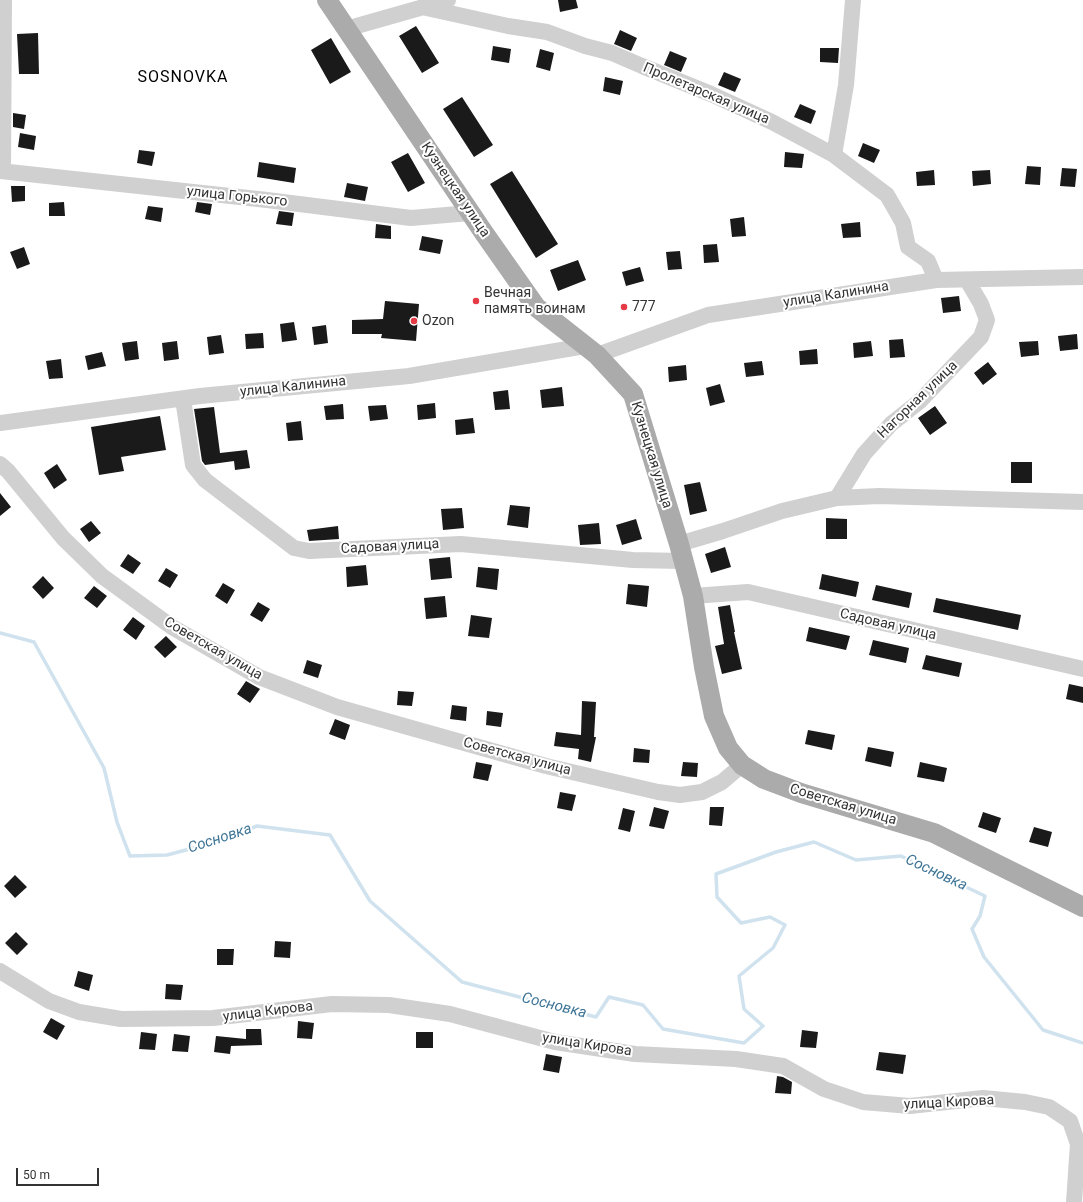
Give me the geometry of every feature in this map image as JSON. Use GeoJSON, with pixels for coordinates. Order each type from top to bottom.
{"type":"FeatureCollection","features":[{"type":"Feature","properties":{"kind":"main road","name":"Кузнецкая улица"},"geometry":{"type":"LineString","coordinates":[[327,0],[470,213],[536,307],[591,351],[633,394],[693,596],[704,667],[714,716],[728,748],[742,765]]}},
{"type":"Feature","properties":{"kind":"main road","name":"Советская улица"},"geometry":{"type":"LineString","coordinates":[[742,765],[764,779],[801,793],[934,833],[1083,906]]}},
{"type":"Feature","properties":{"kind":"street","name":"улица Горького"},"geometry":{"type":"LineString","coordinates":[[4,0],[1,171],[259,199],[411,218],[470,213]]}},
{"type":"Feature","properties":{"kind":"street","name":"Пролетарская улица"},"geometry":{"type":"LineString","coordinates":[[346,29],[448,0]]}},
{"type":"Feature","properties":{"kind":"street"},"geometry":{"type":"LineString","coordinates":[[834,155],[846,85],[853,0]]}},
{"type":"Feature","properties":{"kind":"street","name":"Пролетарская улица"},"geometry":{"type":"LineString","coordinates":[[422,7],[508,26],[547,32],[585,46],[612,53],[711,94],[772,122],[834,155],[887,195],[904,223],[908,247],[928,261],[936,280]]}},
{"type":"Feature","properties":{"kind":"street","name":"улица Калинина"},"geometry":{"type":"LineString","coordinates":[[0,423],[183,399],[409,376],[591,351],[708,315],[936,280],[1083,277]]}},
{"type":"Feature","properties":{"kind":"street","name":"Нагорная улица"},"geometry":{"type":"LineString","coordinates":[[837,498],[864,454],[891,424],[920,401],[981,337],[986,320],[981,304],[967,280]]}},
{"type":"Feature","properties":{"kind":"street","name":"Садовая улица"},"geometry":{"type":"LineString","coordinates":[[183,399],[193,465],[205,480],[294,548],[309,551],[461,544],[633,560],[681,552]]}},
{"type":"Feature","properties":{"kind":"street","name":"Советская улица"},"geometry":{"type":"LineString","coordinates":[[0,464],[8,471],[63,538],[102,576],[172,627],[259,677],[337,707],[546,766],[658,792],[680,795],[702,792],[722,782],[742,765]]}},
{"type":"Feature","properties":{"kind":"street"},"geometry":{"type":"LineString","coordinates":[[681,552],[723,531],[782,511],[837,498],[879,496],[1083,502]]}},
{"type":"Feature","properties":{"kind":"street","name":"Садовая улица"},"geometry":{"type":"LineString","coordinates":[[693,596],[748,592],[1083,669]]}},
{"type":"Feature","properties":{"kind":"street","name":"улица Кирова"},"geometry":{"type":"LineString","coordinates":[[0,971],[49,1001],[79,1012],[121,1019],[213,1018],[332,1004],[389,1005],[450,1014],[555,1042],[635,1054],[736,1059],[783,1066],[824,1089],[863,1102],[910,1106],[983,1098],[1025,1102],[1049,1107],[1070,1121],[1078,1144],[1074,1202]]}},
{"type":"Feature","properties":{"kind":"building"},"geometry":{"type":"Polygon","coordinates":[[[558,0],[576,0],[578,8],[560,12],[558,0]]]}},
{"type":"Feature","properties":{"kind":"building"},"geometry":{"type":"Polygon","coordinates":[[[416,26],[439,63],[422,73],[399,36],[416,26]]]}},
{"type":"Feature","properties":{"kind":"building"},"geometry":{"type":"Polygon","coordinates":[[[620,30],[637,38],[631,51],[614,44],[620,30]]]}},
{"type":"Feature","properties":{"kind":"building"},"geometry":{"type":"Polygon","coordinates":[[[38,33],[39,74],[19,74],[17,34],[38,33]]]}},
{"type":"Feature","properties":{"kind":"building"},"geometry":{"type":"Polygon","coordinates":[[[331,38],[351,72],[330,84],[311,50],[331,38]]]}},
{"type":"Feature","properties":{"kind":"building"},"geometry":{"type":"Polygon","coordinates":[[[493,46],[511,49],[509,63],[491,60],[493,46]]]}},
{"type":"Feature","properties":{"kind":"building"},"geometry":{"type":"Polygon","coordinates":[[[820,48],[839,48],[838,63],[820,62],[820,48]]]}},
{"type":"Feature","properties":{"kind":"building"},"geometry":{"type":"Polygon","coordinates":[[[540,49],[554,53],[550,71],[536,67],[540,49]]]}},
{"type":"Feature","properties":{"kind":"building"},"geometry":{"type":"Polygon","coordinates":[[[670,51],[687,58],[681,72],[664,65],[670,51]]]}},
{"type":"Feature","properties":{"kind":"building"},"geometry":{"type":"Polygon","coordinates":[[[724,72],[741,79],[735,92],[718,85],[724,72]]]}},
{"type":"Feature","properties":{"kind":"building"},"geometry":{"type":"Polygon","coordinates":[[[605,77],[623,81],[620,95],[603,91],[605,77]]]}},
{"type":"Feature","properties":{"kind":"building"},"geometry":{"type":"Polygon","coordinates":[[[462,97],[493,145],[474,157],[443,109],[462,97]]]}},
{"type":"Feature","properties":{"kind":"building"},"geometry":{"type":"Polygon","coordinates":[[[800,104],[816,111],[811,124],[794,117],[800,104]]]}},
{"type":"Feature","properties":{"kind":"building"},"geometry":{"type":"Polygon","coordinates":[[[13,113],[26,115],[24,129],[13,127],[13,113]]]}},
{"type":"Feature","properties":{"kind":"building"},"geometry":{"type":"Polygon","coordinates":[[[20,133],[36,136],[34,150],[18,147],[20,133]]]}},
{"type":"Feature","properties":{"kind":"building"},"geometry":{"type":"Polygon","coordinates":[[[863,143],[880,150],[874,163],[858,156],[863,143]]]}},
{"type":"Feature","properties":{"kind":"building"},"geometry":{"type":"Polygon","coordinates":[[[139,150],[155,152],[152,166],[137,163],[139,150]]]}},
{"type":"Feature","properties":{"kind":"building"},"geometry":{"type":"Polygon","coordinates":[[[785,152],[804,154],[802,168],[784,167],[785,152]]]}},
{"type":"Feature","properties":{"kind":"building"},"geometry":{"type":"Polygon","coordinates":[[[408,153],[425,183],[408,192],[391,162],[408,153]]]}},
{"type":"Feature","properties":{"kind":"building"},"geometry":{"type":"Polygon","coordinates":[[[259,162],[296,168],[294,183],[257,177],[259,162]]]}},
{"type":"Feature","properties":{"kind":"building"},"geometry":{"type":"Polygon","coordinates":[[[1027,166],[1041,167],[1040,185],[1025,184],[1027,166]]]}},
{"type":"Feature","properties":{"kind":"building"},"geometry":{"type":"Polygon","coordinates":[[[1062,168],[1077,169],[1075,187],[1060,186],[1062,168]]]}},
{"type":"Feature","properties":{"kind":"building"},"geometry":{"type":"Polygon","coordinates":[[[934,170],[935,185],[917,186],[916,172],[934,170]]]}},
{"type":"Feature","properties":{"kind":"building"},"geometry":{"type":"Polygon","coordinates":[[[990,170],[991,184],[973,186],[972,171],[990,170]]]}},
{"type":"Feature","properties":{"kind":"building"},"geometry":{"type":"Polygon","coordinates":[[[512,171],[558,244],[536,258],[490,184],[512,171]]]}},
{"type":"Feature","properties":{"kind":"building"},"geometry":{"type":"Polygon","coordinates":[[[347,183],[368,187],[365,201],[344,197],[347,183]]]}},
{"type":"Feature","properties":{"kind":"building"},"geometry":{"type":"Polygon","coordinates":[[[11,186],[25,186],[25,201],[12,202],[11,186]]]}},
{"type":"Feature","properties":{"kind":"building"},"geometry":{"type":"Polygon","coordinates":[[[64,202],[65,216],[49,216],[49,203],[64,202]]]}},
{"type":"Feature","properties":{"kind":"building"},"geometry":{"type":"Polygon","coordinates":[[[197,202],[212,204],[210,215],[195,212],[197,202]]]}},
{"type":"Feature","properties":{"kind":"building"},"geometry":{"type":"Polygon","coordinates":[[[148,206],[163,208],[161,222],[145,219],[148,206]]]}},
{"type":"Feature","properties":{"kind":"building"},"geometry":{"type":"Polygon","coordinates":[[[279,211],[294,213],[292,226],[276,224],[279,211]]]}},
{"type":"Feature","properties":{"kind":"building"},"geometry":{"type":"Polygon","coordinates":[[[744,217],[746,236],[732,237],[730,219],[744,217]]]}},
{"type":"Feature","properties":{"kind":"building"},"geometry":{"type":"Polygon","coordinates":[[[860,222],[861,237],[843,238],[841,224],[860,222]]]}},
{"type":"Feature","properties":{"kind":"building"},"geometry":{"type":"Polygon","coordinates":[[[376,224],[391,226],[391,239],[375,238],[376,224]]]}},
{"type":"Feature","properties":{"kind":"building"},"geometry":{"type":"Polygon","coordinates":[[[422,236],[443,240],[440,254],[419,250],[422,236]]]}},
{"type":"Feature","properties":{"kind":"building"},"geometry":{"type":"Polygon","coordinates":[[[717,244],[719,262],[704,263],[703,245],[717,244]]]}},
{"type":"Feature","properties":{"kind":"building"},"geometry":{"type":"Polygon","coordinates":[[[24,247],[30,264],[17,269],[10,252],[24,247]]]}},
{"type":"Feature","properties":{"kind":"building"},"geometry":{"type":"Polygon","coordinates":[[[680,251],[682,269],[668,270],[666,252],[680,251]]]}},
{"type":"Feature","properties":{"kind":"building"},"geometry":{"type":"Polygon","coordinates":[[[578,260],[586,280],[558,291],[550,270],[578,260]]]}},
{"type":"Feature","properties":{"kind":"building"},"geometry":{"type":"Polygon","coordinates":[[[640,267],[644,281],[626,286],[622,272],[640,267]]]}},
{"type":"Feature","properties":{"kind":"building"},"geometry":{"type":"Polygon","coordinates":[[[959,296],[961,311],[943,313],[941,298],[959,296]]]}},
{"type":"Feature","properties":{"kind":"building"},"geometry":{"type":"Polygon","coordinates":[[[385,301],[419,304],[416,341],[381,338],[382,334],[352,334],[352,320],[383,319],[385,301]]]}},
{"type":"Feature","properties":{"kind":"building"},"geometry":{"type":"Polygon","coordinates":[[[294,322],[297,340],[282,342],[280,324],[294,322]]]}},
{"type":"Feature","properties":{"kind":"building"},"geometry":{"type":"Polygon","coordinates":[[[326,325],[328,343],[314,345],[312,327],[326,325]]]}},
{"type":"Feature","properties":{"kind":"building"},"geometry":{"type":"Polygon","coordinates":[[[263,333],[264,348],[246,349],[245,334],[263,333]]]}},
{"type":"Feature","properties":{"kind":"building"},"geometry":{"type":"Polygon","coordinates":[[[1077,334],[1078,349],[1060,351],[1058,336],[1077,334]]]}},
{"type":"Feature","properties":{"kind":"building"},"geometry":{"type":"Polygon","coordinates":[[[221,335],[224,353],[209,355],[207,337],[221,335]]]}},
{"type":"Feature","properties":{"kind":"building"},"geometry":{"type":"Polygon","coordinates":[[[903,339],[905,357],[890,358],[889,340],[903,339]]]}},
{"type":"Feature","properties":{"kind":"building"},"geometry":{"type":"Polygon","coordinates":[[[137,341],[139,359],[125,361],[122,343],[137,341]]]}},
{"type":"Feature","properties":{"kind":"building"},"geometry":{"type":"Polygon","coordinates":[[[177,341],[179,359],[164,361],[162,343],[177,341]]]}},
{"type":"Feature","properties":{"kind":"building"},"geometry":{"type":"Polygon","coordinates":[[[871,341],[873,356],[854,358],[853,343],[871,341]]]}},
{"type":"Feature","properties":{"kind":"building"},"geometry":{"type":"Polygon","coordinates":[[[1038,341],[1039,355],[1021,357],[1019,342],[1038,341]]]}},
{"type":"Feature","properties":{"kind":"building"},"geometry":{"type":"Polygon","coordinates":[[[817,349],[818,364],[800,365],[799,351],[817,349]]]}},
{"type":"Feature","properties":{"kind":"building"},"geometry":{"type":"Polygon","coordinates":[[[102,352],[106,366],[88,370],[85,356],[102,352]]]}},
{"type":"Feature","properties":{"kind":"building"},"geometry":{"type":"Polygon","coordinates":[[[61,359],[63,378],[49,379],[46,361],[61,359]]]}},
{"type":"Feature","properties":{"kind":"building"},"geometry":{"type":"Polygon","coordinates":[[[762,361],[764,375],[746,377],[744,363],[762,361]]]}},
{"type":"Feature","properties":{"kind":"building"},"geometry":{"type":"Polygon","coordinates":[[[988,362],[997,374],[983,385],[974,373],[988,362]]]}},
{"type":"Feature","properties":{"kind":"building"},"geometry":{"type":"Polygon","coordinates":[[[686,365],[687,380],[669,382],[668,367],[686,365]]]}},
{"type":"Feature","properties":{"kind":"building"},"geometry":{"type":"Polygon","coordinates":[[[720,384],[725,402],[710,406],[706,388],[720,384]]]}},
{"type":"Feature","properties":{"kind":"building"},"geometry":{"type":"Polygon","coordinates":[[[562,387],[564,406],[542,408],[540,390],[562,387]]]}},
{"type":"Feature","properties":{"kind":"building"},"geometry":{"type":"Polygon","coordinates":[[[508,390],[510,409],[495,410],[493,392],[508,390]]]}},
{"type":"Feature","properties":{"kind":"building"},"geometry":{"type":"Polygon","coordinates":[[[435,403],[436,418],[418,420],[417,405],[435,403]]]}},
{"type":"Feature","properties":{"kind":"building"},"geometry":{"type":"Polygon","coordinates":[[[343,404],[344,419],[326,420],[324,406],[343,404]]]}},
{"type":"Feature","properties":{"kind":"building"},"geometry":{"type":"Polygon","coordinates":[[[386,405],[388,419],[370,421],[368,406],[386,405]]]}},
{"type":"Feature","properties":{"kind":"building"},"geometry":{"type":"Polygon","coordinates":[[[935,406],[947,423],[930,435],[918,418],[935,406]]]}},
{"type":"Feature","properties":{"kind":"building"},"geometry":{"type":"Polygon","coordinates":[[[214,407],[220,453],[247,450],[250,468],[235,470],[234,461],[205,465],[202,461],[194,409],[214,407]]]}},
{"type":"Feature","properties":{"kind":"building"},"geometry":{"type":"Polygon","coordinates":[[[160,416],[166,450],[121,457],[124,471],[99,475],[91,427],[160,416]]]}},
{"type":"Feature","properties":{"kind":"building"},"geometry":{"type":"Polygon","coordinates":[[[473,418],[475,433],[456,435],[455,420],[473,418]]]}},
{"type":"Feature","properties":{"kind":"building"},"geometry":{"type":"Polygon","coordinates":[[[301,421],[303,440],[288,441],[286,423],[301,421]]]}},
{"type":"Feature","properties":{"kind":"building"},"geometry":{"type":"Polygon","coordinates":[[[1011,462],[1032,462],[1032,483],[1011,483],[1011,462]]]}},
{"type":"Feature","properties":{"kind":"building"},"geometry":{"type":"Polygon","coordinates":[[[57,464],[67,480],[54,489],[44,473],[57,464]]]}},
{"type":"Feature","properties":{"kind":"building"},"geometry":{"type":"Polygon","coordinates":[[[700,482],[707,511],[690,515],[684,485],[700,482]]]}},
{"type":"Feature","properties":{"kind":"building"},"geometry":{"type":"Polygon","coordinates":[[[0,493],[11,507],[0,516],[0,493]]]}},
{"type":"Feature","properties":{"kind":"building"},"geometry":{"type":"Polygon","coordinates":[[[510,505],[530,507],[528,528],[507,525],[510,505]]]}},
{"type":"Feature","properties":{"kind":"building"},"geometry":{"type":"Polygon","coordinates":[[[462,508],[464,528],[443,530],[441,509],[462,508]]]}},
{"type":"Feature","properties":{"kind":"building"},"geometry":{"type":"Polygon","coordinates":[[[826,518],[847,519],[847,539],[826,539],[826,518]]]}},
{"type":"Feature","properties":{"kind":"building"},"geometry":{"type":"Polygon","coordinates":[[[636,519],[642,539],[622,545],[616,525],[636,519]]]}},
{"type":"Feature","properties":{"kind":"building"},"geometry":{"type":"Polygon","coordinates":[[[91,521],[101,533],[89,542],[80,529],[91,521]]]}},
{"type":"Feature","properties":{"kind":"building"},"geometry":{"type":"Polygon","coordinates":[[[599,523],[601,544],[580,545],[578,525],[599,523]]]}},
{"type":"Feature","properties":{"kind":"building"},"geometry":{"type":"Polygon","coordinates":[[[338,526],[339,539],[309,541],[307,530],[338,526]]]}},
{"type":"Feature","properties":{"kind":"building"},"geometry":{"type":"Polygon","coordinates":[[[725,547],[731,567],[711,573],[705,554],[725,547]]]}},
{"type":"Feature","properties":{"kind":"building"},"geometry":{"type":"Polygon","coordinates":[[[128,554],[141,563],[133,574],[120,566],[128,554]]]}},
{"type":"Feature","properties":{"kind":"building"},"geometry":{"type":"Polygon","coordinates":[[[450,557],[452,578],[431,580],[429,559],[450,557]]]}},
{"type":"Feature","properties":{"kind":"building"},"geometry":{"type":"Polygon","coordinates":[[[366,565],[368,585],[347,587],[346,567],[366,565]]]}},
{"type":"Feature","properties":{"kind":"building"},"geometry":{"type":"Polygon","coordinates":[[[478,567],[499,569],[497,590],[476,587],[478,567]]]}},
{"type":"Feature","properties":{"kind":"building"},"geometry":{"type":"Polygon","coordinates":[[[166,568],[178,575],[170,588],[158,581],[166,568]]]}},
{"type":"Feature","properties":{"kind":"building"},"geometry":{"type":"Polygon","coordinates":[[[822,574],[859,582],[856,597],[819,589],[822,574]]]}},
{"type":"Feature","properties":{"kind":"building"},"geometry":{"type":"Polygon","coordinates":[[[43,576],[54,588],[43,599],[32,587],[43,576]]]}},
{"type":"Feature","properties":{"kind":"building"},"geometry":{"type":"Polygon","coordinates":[[[223,583],[235,590],[227,604],[215,596],[223,583]]]}},
{"type":"Feature","properties":{"kind":"building"},"geometry":{"type":"Polygon","coordinates":[[[628,584],[649,586],[647,607],[626,604],[628,584]]]}},
{"type":"Feature","properties":{"kind":"building"},"geometry":{"type":"Polygon","coordinates":[[[876,585],[912,593],[909,608],[872,600],[876,585]]]}},
{"type":"Feature","properties":{"kind":"building"},"geometry":{"type":"Polygon","coordinates":[[[94,586],[107,596],[97,608],[84,598],[94,586]]]}},
{"type":"Feature","properties":{"kind":"building"},"geometry":{"type":"Polygon","coordinates":[[[445,596],[447,617],[426,619],[424,598],[445,596]]]}},
{"type":"Feature","properties":{"kind":"building"},"geometry":{"type":"Polygon","coordinates":[[[936,598],[1021,615],[1018,630],[933,612],[936,598]]]}},
{"type":"Feature","properties":{"kind":"building"},"geometry":{"type":"Polygon","coordinates":[[[258,602],[270,609],[262,622],[250,615],[258,602]]]}},
{"type":"Feature","properties":{"kind":"building"},"geometry":{"type":"Polygon","coordinates":[[[730,605],[742,669],[722,674],[715,646],[724,644],[718,607],[730,605]]]}},
{"type":"Feature","properties":{"kind":"building"},"geometry":{"type":"Polygon","coordinates":[[[471,615],[492,618],[489,638],[468,636],[471,615]]]}},
{"type":"Feature","properties":{"kind":"building"},"geometry":{"type":"Polygon","coordinates":[[[133,617],[145,626],[136,640],[123,630],[133,617]]]}},
{"type":"Feature","properties":{"kind":"building"},"geometry":{"type":"Polygon","coordinates":[[[809,627],[850,636],[846,650],[806,641],[809,627]]]}},
{"type":"Feature","properties":{"kind":"building"},"geometry":{"type":"Polygon","coordinates":[[[166,636],[177,647],[165,658],[154,647],[166,636]]]}},
{"type":"Feature","properties":{"kind":"building"},"geometry":{"type":"Polygon","coordinates":[[[873,640],[909,648],[906,663],[869,655],[873,640]]]}},
{"type":"Feature","properties":{"kind":"building"},"geometry":{"type":"Polygon","coordinates":[[[926,655],[962,663],[959,677],[922,669],[926,655]]]}},
{"type":"Feature","properties":{"kind":"building"},"geometry":{"type":"Polygon","coordinates":[[[307,660],[322,665],[318,678],[303,673],[307,660]]]}},
{"type":"Feature","properties":{"kind":"building"},"geometry":{"type":"Polygon","coordinates":[[[246,681],[260,689],[250,703],[237,694],[246,681]]]}},
{"type":"Feature","properties":{"kind":"building"},"geometry":{"type":"Polygon","coordinates":[[[1069,684],[1083,687],[1083,703],[1066,699],[1069,684]]]}},
{"type":"Feature","properties":{"kind":"building"},"geometry":{"type":"Polygon","coordinates":[[[398,691],[414,692],[412,706],[397,705],[398,691]]]}},
{"type":"Feature","properties":{"kind":"building"},"geometry":{"type":"Polygon","coordinates":[[[582,701],[596,702],[594,737],[596,737],[591,762],[578,759],[579,749],[554,746],[556,732],[581,735],[582,701]]]}},
{"type":"Feature","properties":{"kind":"building"},"geometry":{"type":"Polygon","coordinates":[[[452,705],[467,707],[466,721],[450,719],[452,705]]]}},
{"type":"Feature","properties":{"kind":"building"},"geometry":{"type":"Polygon","coordinates":[[[487,711],[503,713],[501,727],[486,725],[487,711]]]}},
{"type":"Feature","properties":{"kind":"building"},"geometry":{"type":"Polygon","coordinates":[[[335,719],[350,725],[345,740],[329,734],[335,719]]]}},
{"type":"Feature","properties":{"kind":"building"},"geometry":{"type":"Polygon","coordinates":[[[808,730],[835,735],[832,750],[805,744],[808,730]]]}},
{"type":"Feature","properties":{"kind":"building"},"geometry":{"type":"Polygon","coordinates":[[[868,747],[894,752],[891,767],[865,761],[868,747]]]}},
{"type":"Feature","properties":{"kind":"building"},"geometry":{"type":"Polygon","coordinates":[[[634,748],[650,750],[649,763],[633,762],[634,748]]]}},
{"type":"Feature","properties":{"kind":"building"},"geometry":{"type":"Polygon","coordinates":[[[476,762],[492,765],[488,781],[473,778],[476,762]]]}},
{"type":"Feature","properties":{"kind":"building"},"geometry":{"type":"Polygon","coordinates":[[[683,762],[698,763],[697,777],[681,776],[683,762]]]}},
{"type":"Feature","properties":{"kind":"building"},"geometry":{"type":"Polygon","coordinates":[[[920,762],[947,768],[944,782],[917,777],[920,762]]]}},
{"type":"Feature","properties":{"kind":"building"},"geometry":{"type":"Polygon","coordinates":[[[560,792],[576,795],[572,811],[557,808],[560,792]]]}},
{"type":"Feature","properties":{"kind":"building"},"geometry":{"type":"Polygon","coordinates":[[[654,807],[669,811],[664,829],[649,826],[654,807]]]}},
{"type":"Feature","properties":{"kind":"building"},"geometry":{"type":"Polygon","coordinates":[[[710,807],[724,807],[722,826],[709,825],[710,807]]]}},
{"type":"Feature","properties":{"kind":"building"},"geometry":{"type":"Polygon","coordinates":[[[623,808],[635,811],[630,832],[618,829],[623,808]]]}},
{"type":"Feature","properties":{"kind":"building"},"geometry":{"type":"Polygon","coordinates":[[[983,812],[1001,818],[996,833],[978,827],[983,812]]]}},
{"type":"Feature","properties":{"kind":"building"},"geometry":{"type":"Polygon","coordinates":[[[1034,827],[1052,832],[1048,847],[1029,842],[1034,827]]]}},
{"type":"Feature","properties":{"kind":"building"},"geometry":{"type":"Polygon","coordinates":[[[15,875],[27,887],[15,898],[4,886],[15,875]]]}},
{"type":"Feature","properties":{"kind":"building"},"geometry":{"type":"Polygon","coordinates":[[[16,932],[28,944],[17,955],[5,943],[16,932]]]}},
{"type":"Feature","properties":{"kind":"building"},"geometry":{"type":"Polygon","coordinates":[[[275,941],[291,942],[290,958],[274,957],[275,941]]]}},
{"type":"Feature","properties":{"kind":"building"},"geometry":{"type":"Polygon","coordinates":[[[217,949],[234,949],[233,965],[217,965],[217,949]]]}},
{"type":"Feature","properties":{"kind":"building"},"geometry":{"type":"Polygon","coordinates":[[[78,971],[93,975],[89,991],[74,986],[78,971]]]}},
{"type":"Feature","properties":{"kind":"building"},"geometry":{"type":"Polygon","coordinates":[[[166,984],[183,985],[181,1000],[165,999],[166,984]]]}},
{"type":"Feature","properties":{"kind":"building"},"geometry":{"type":"Polygon","coordinates":[[[51,1018],[65,1026],[57,1040],[43,1032],[51,1018]]]}},
{"type":"Feature","properties":{"kind":"building"},"geometry":{"type":"Polygon","coordinates":[[[298,1021],[314,1023],[312,1039],[297,1038],[298,1021]]]}},
{"type":"Feature","properties":{"kind":"building"},"geometry":{"type":"Polygon","coordinates":[[[246,1029],[261,1029],[262,1045],[231,1046],[230,1054],[214,1052],[216,1036],[246,1039],[246,1029]]]}},
{"type":"Feature","properties":{"kind":"building"},"geometry":{"type":"Polygon","coordinates":[[[802,1030],[818,1032],[816,1048],[800,1047],[802,1030]]]}},
{"type":"Feature","properties":{"kind":"building"},"geometry":{"type":"Polygon","coordinates":[[[141,1032],[157,1034],[155,1050],[139,1049],[141,1032]]]}},
{"type":"Feature","properties":{"kind":"building"},"geometry":{"type":"Polygon","coordinates":[[[416,1032],[433,1032],[433,1048],[416,1048],[416,1032]]]}},
{"type":"Feature","properties":{"kind":"building"},"geometry":{"type":"Polygon","coordinates":[[[174,1034],[190,1036],[188,1052],[172,1051],[174,1034]]]}},
{"type":"Feature","properties":{"kind":"building"},"geometry":{"type":"Polygon","coordinates":[[[879,1052],[906,1055],[903,1074],[876,1070],[879,1052]]]}},
{"type":"Feature","properties":{"kind":"building"},"geometry":{"type":"Polygon","coordinates":[[[546,1054],[562,1057],[559,1073],[543,1070],[546,1054]]]}},
{"type":"Feature","properties":{"kind":"building"},"geometry":{"type":"Polygon","coordinates":[[[777,1076],[783,1077],[792,1082],[791,1094],[775,1093],[777,1076]]]}},
{"type":"Feature","properties":{"kind":"waterway","name":"Сосновка"},"geometry":{"type":"LineString","coordinates":[[0,633],[34,642],[104,768],[117,822],[130,856],[167,855],[216,842],[257,826],[330,835],[370,901],[462,982],[596,1017],[609,997],[643,1005],[663,1029],[744,1043],[763,1026],[744,1009],[739,976],[773,948],[785,925],[770,917],[741,923],[717,897],[716,874],[776,852],[814,842],[856,860],[901,856],[985,896],[980,916],[972,929],[984,957],[1043,1030],[1083,1043]]}},
{"type":"Feature","properties":{"kind":"place","name":"Вечная память воинам"},"geometry":{"type":"Point","coordinates":[476,301]}},
{"type":"Feature","properties":{"kind":"place","name":"777"},"geometry":{"type":"Point","coordinates":[624,307]}},
{"type":"Feature","properties":{"kind":"place","name":"Ozon"},"geometry":{"type":"Point","coordinates":[414,321]}},
{"type":"Feature","properties":{"kind":"district","name":"SOSNOVKA"},"geometry":{"type":"Point","coordinates":[183,78]}}]}
